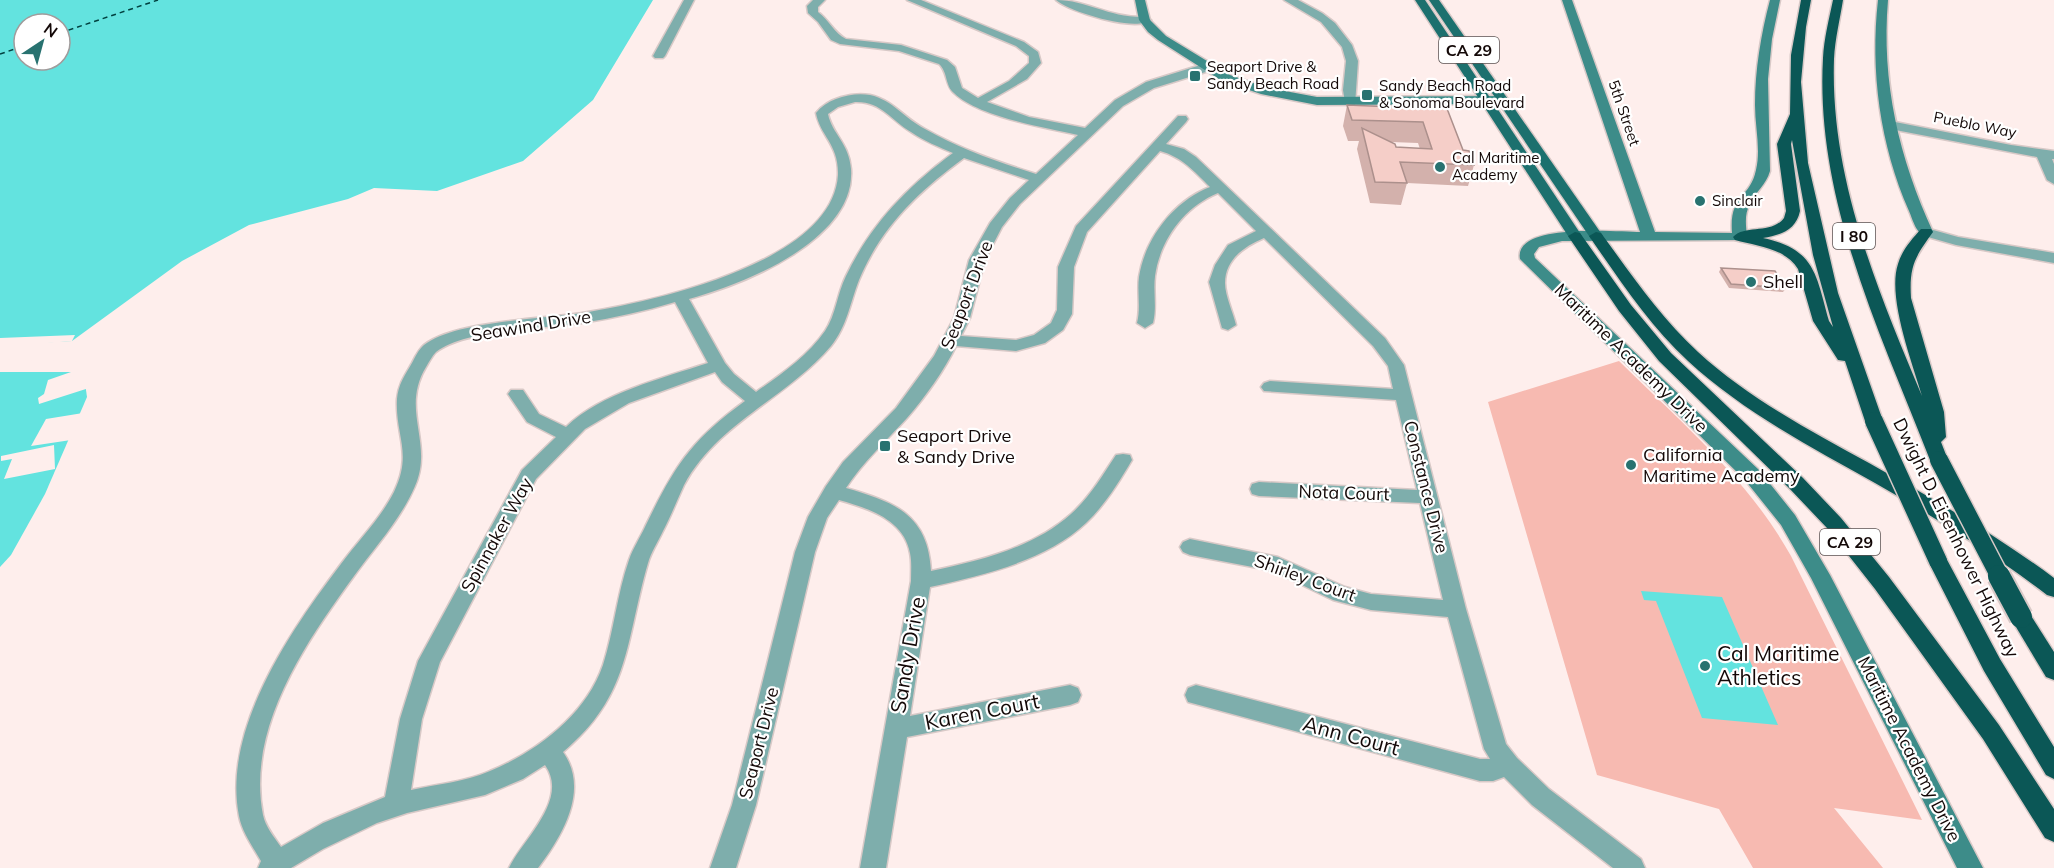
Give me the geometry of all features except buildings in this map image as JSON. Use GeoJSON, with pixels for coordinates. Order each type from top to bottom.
{"type":"FeatureCollection","features":[{"type":"Feature","properties":{"kind":"highway","name":"Dwight D. Eisenhower Highway"},"geometry":{"type":"LineString","coordinates":[[1806,0],[1797,52],[1796,112],[1804,186],[1838,319],[1864,386],[1874,421],[1938,561],[1992,664],[2054,768]]}},
{"type":"Feature","properties":{"kind":"highway","name":"Dwight D. Eisenhower Highway"},"geometry":{"type":"LineString","coordinates":[[1838,0],[1829,48],[1828,92],[1837,173],[1847,214],[1864,265],[1939,460],[2021,617],[2054,670]]}},
{"type":"Feature","properties":{"kind":"highway"},"geometry":{"type":"LineString","coordinates":[[1740,237],[1777,230],[1787,225],[1792,219],[1793,211],[1784,144],[1796,112]]}},
{"type":"Feature","properties":{"kind":"highway"},"geometry":{"type":"LineString","coordinates":[[1926,232],[1910,250],[1902,267],[1902,298],[1935,412],[1939,460]]}},
{"type":"Feature","properties":{"kind":"highway","name":"CA 29"},"geometry":{"type":"LineString","coordinates":[[1575,236],[1624,308],[1665,357],[1796,483],[1834,523],[1882,583],[1991,732],[2054,831]]}},
{"type":"Feature","properties":{"kind":"highway","name":"CA 29"},"geometry":{"type":"LineString","coordinates":[[1596,236],[1649,310],[1711,372],[1776,417],[1944,513],[2015,559],[2054,589]]}},
{"type":"Feature","properties":{"kind":"highway"},"geometry":{"type":"LineString","coordinates":[[1740,237],[1776,245],[1792,253],[1802,263],[1821,321],[1864,386]]}},
{"type":"Feature","properties":{"kind":"main road","name":"CA 29"},"geometry":{"type":"LineString","coordinates":[[1420,0],[1575,236]]}},
{"type":"Feature","properties":{"kind":"main road","name":"CA 29"},"geometry":{"type":"LineString","coordinates":[[1434,0],[1596,236]]}},
{"type":"Feature","properties":{"kind":"street"},"geometry":{"type":"LineString","coordinates":[[659,56],[689,0]]}},
{"type":"Feature","properties":{"kind":"street"},"geometry":{"type":"LineString","coordinates":[[820,0],[812,6],[813,13],[822,20],[835,38],[856,44],[901,48],[943,62],[950,67],[957,90],[977,102],[1026,120],[1088,133]]}},
{"type":"Feature","properties":{"kind":"street"},"geometry":{"type":"LineString","coordinates":[[912,0],[1020,44],[1036,58],[1030,72],[977,102]]}},
{"type":"Feature","properties":{"kind":"street"},"geometry":{"type":"LineString","coordinates":[[1061,0],[1121,20],[1146,20]]}},
{"type":"Feature","properties":{"kind":"street"},"geometry":{"type":"LineString","coordinates":[[1140,0],[1146,20],[1152,30],[1162,38],[1235,81],[1265,91],[1297,99],[1351,102],[1504,100]]}},
{"type":"Feature","properties":{"kind":"street"},"geometry":{"type":"LineString","coordinates":[[1289,0],[1312,10],[1332,24],[1349,48],[1352,56],[1347,92],[1351,102]]}},
{"type":"Feature","properties":{"kind":"street","name":"5th Street"},"geometry":{"type":"LineString","coordinates":[[1567,0],[1649,237]]}},
{"type":"Feature","properties":{"kind":"street"},"geometry":{"type":"LineString","coordinates":[[1740,237],[1737,219],[1739,208],[1759,181],[1764,168],[1763,71],[1774,0]]}},
{"type":"Feature","properties":{"kind":"street"},"geometry":{"type":"LineString","coordinates":[[1882,0],[1882,80],[1890,125],[1913,206],[1926,232],[1956,241],[2054,258]]}},
{"type":"Feature","properties":{"kind":"street","name":"Seaport Drive"},"geometry":{"type":"LineString","coordinates":[[723,868],[744,805],[805,552],[818,517],[833,491],[850,467],[902,412],[924,384],[952,340],[962,318],[977,261],[986,243],[1015,201],[1119,103],[1163,80],[1208,67]]}},
{"type":"Feature","properties":{"kind":"street","name":"Seawind Drive"},"geometry":{"type":"LineString","coordinates":[[274,866],[251,815],[248,770],[260,724],[277,683],[318,610],[396,506],[405,489],[413,458],[405,412],[406,390],[416,368],[429,349],[447,341],[503,328],[621,311],[680,297],[725,282],[773,261],[808,237],[826,220],[840,197],[845,172],[838,143],[823,124],[822,113],[829,106],[855,98],[877,101],[889,107],[915,130],[961,154],[1039,179]]}},
{"type":"Feature","properties":{"kind":"street"},"geometry":{"type":"LineString","coordinates":[[952,340],[1008,346],[1030,344],[1045,337],[1060,323],[1065,313],[1064,280],[1072,245],[1097,210],[1182,119]]}},
{"type":"Feature","properties":{"kind":"street","name":"Pueblo Way"},"geometry":{"type":"LineString","coordinates":[[1890,125],[2048,155]]}},
{"type":"Feature","properties":{"kind":"street","name":"Constance Drive"},"geometry":{"type":"LineString","coordinates":[[1157,146],[1185,156],[1379,342],[1396,364],[1456,609],[1496,749],[1506,766],[1632,868]]}},
{"type":"Feature","properties":{"kind":"street"},"geometry":{"type":"LineString","coordinates":[[274,866],[336,830],[396,804],[474,788],[502,776],[546,750],[584,717],[598,700],[612,673],[620,651],[638,562],[680,475],[724,425],[800,368],[826,341],[836,327],[845,306],[850,283],[860,262],[883,222],[936,172],[961,154]]}},
{"type":"Feature","properties":{"kind":"street"},"geometry":{"type":"LineString","coordinates":[[2048,155],[2054,180]]}},
{"type":"Feature","properties":{"kind":"street"},"geometry":{"type":"LineString","coordinates":[[1145,322],[1149,310],[1147,280],[1155,245],[1193,199],[1218,188]]}},
{"type":"Feature","properties":{"kind":"street"},"geometry":{"type":"LineString","coordinates":[[1228,325],[1217,282],[1223,265],[1233,248],[1264,233]]}},
{"type":"Feature","properties":{"kind":"street","name":"Maritime Academy Drive"},"geometry":{"type":"LineString","coordinates":[[1740,237],[1575,236],[1550,238],[1535,243],[1527,251],[1528,259],[1752,475],[1772,498],[1820,575],[1970,868]]}},
{"type":"Feature","properties":{"kind":"street"},"geometry":{"type":"LineString","coordinates":[[680,297],[718,365],[728,378],[756,401]]}},
{"type":"Feature","properties":{"kind":"street","name":"Spinnaker Way"},"geometry":{"type":"LineString","coordinates":[[396,804],[411,719],[429,661],[529,475],[579,424],[623,399],[718,365]]}},
{"type":"Feature","properties":{"kind":"street"},"geometry":{"type":"LineString","coordinates":[[1270,387],[1403,395]]}},
{"type":"Feature","properties":{"kind":"street"},"geometry":{"type":"LineString","coordinates":[[517,394],[533,418],[567,435]]}},
{"type":"Feature","properties":{"kind":"street"},"geometry":{"type":"LineString","coordinates":[[921,581],[963,573],[1036,546],[1072,522],[1093,503],[1123,460]]}},
{"type":"Feature","properties":{"kind":"street","name":"Nota Court"},"geometry":{"type":"LineString","coordinates":[[1259,489],[1429,497]]}},
{"type":"Feature","properties":{"kind":"street","name":"Sandy Drive"},"geometry":{"type":"LineString","coordinates":[[833,491],[876,504],[897,515],[920,551],[921,581],[873,868]]}},
{"type":"Feature","properties":{"kind":"street","name":"Shirley Court"},"geometry":{"type":"LineString","coordinates":[[1190,547],[1278,565],[1340,594],[1371,603],[1456,609]]}},
{"type":"Feature","properties":{"kind":"street","name":"Ann Court"},"geometry":{"type":"LineString","coordinates":[[1196,694],[1480,770],[1493,770],[1506,766]]}},
{"type":"Feature","properties":{"kind":"street","name":"Karen Court"},"geometry":{"type":"LineString","coordinates":[[895,729],[1070,695]]}},
{"type":"Feature","properties":{"kind":"street"},"geometry":{"type":"LineString","coordinates":[[522,868],[539,849],[551,825],[561,795],[562,774],[546,750]]}},
{"type":"Feature","properties":{"kind":"shaded area","name":"Cal Maritime Athletics"},"geometry":{"type":"Polygon","coordinates":[[[1619,361],[1712,452],[1755,502],[1791,556],[1922,820],[1834,808],[1883,868],[1753,868],[1719,809],[1597,775],[1488,402],[1619,361]]]}},
{"type":"Feature","properties":{"kind":"water"},"geometry":{"type":"Polygon","coordinates":[[[0,0],[653,0],[593,100],[523,161],[437,191],[374,188],[348,199],[249,225],[182,261],[72,341],[0,345],[0,0]]]}},
{"type":"Feature","properties":{"kind":"water"},"geometry":{"type":"Polygon","coordinates":[[[0,362],[82,362],[87,397],[45,494],[11,555],[0,567],[0,362]]]}},
{"type":"Feature","properties":{"kind":"water"},"geometry":{"type":"Polygon","coordinates":[[[1641,591],[1722,597],[1778,725],[1702,718],[1656,601],[1644,600],[1641,591]]]}},
{"type":"Feature","properties":{"kind":"pier"},"geometry":{"type":"Polygon","coordinates":[[[75,335],[72,341],[0,347],[0,338],[75,335]]]}},
{"type":"Feature","properties":{"kind":"pier"},"geometry":{"type":"Polygon","coordinates":[[[0,359],[85,362],[86,370],[84,371],[89,388],[39,404],[38,398],[44,394],[48,380],[71,372],[0,372],[0,359]]]}},
{"type":"Feature","properties":{"kind":"pier"},"geometry":{"type":"Polygon","coordinates":[[[83,413],[71,440],[31,446],[46,419],[83,413]]]}},
{"type":"Feature","properties":{"kind":"pier"},"geometry":{"type":"Polygon","coordinates":[[[54,445],[55,469],[4,479],[12,459],[1,461],[1,456],[54,445]]]}},
{"type":"Feature","properties":{"kind":"ferry route"},"geometry":{"type":"LineString","coordinates":[[72,29],[158,0]]}},
{"type":"Feature","properties":{"kind":"ferry route"},"geometry":{"type":"LineString","coordinates":[[0,54],[12,50]]}},
{"type":"Feature","properties":{"kind":"place","name":"Seaport Drive & Sandy Beach Road"},"geometry":{"type":"Point","coordinates":[1195,76]}},
{"type":"Feature","properties":{"kind":"place","name":"Sandy Beach Road & Sonoma Boulevard"},"geometry":{"type":"Point","coordinates":[1367,95]}},
{"type":"Feature","properties":{"kind":"place","name":"Cal Maritime Academy"},"geometry":{"type":"Point","coordinates":[1440,167]}},
{"type":"Feature","properties":{"kind":"place","name":"Sinclair"},"geometry":{"type":"Point","coordinates":[1700,201]}},
{"type":"Feature","properties":{"kind":"place","name":"Shell"},"geometry":{"type":"Point","coordinates":[1751,282]}},
{"type":"Feature","properties":{"kind":"place","name":"Seaport Drive & Sandy Drive"},"geometry":{"type":"Point","coordinates":[885,446]}},
{"type":"Feature","properties":{"kind":"place","name":"California Maritime Academy"},"geometry":{"type":"Point","coordinates":[1631,465]}},
{"type":"Feature","properties":{"kind":"place","name":"Cal Maritime Athletics"},"geometry":{"type":"Point","coordinates":[1705,666]}}]}
